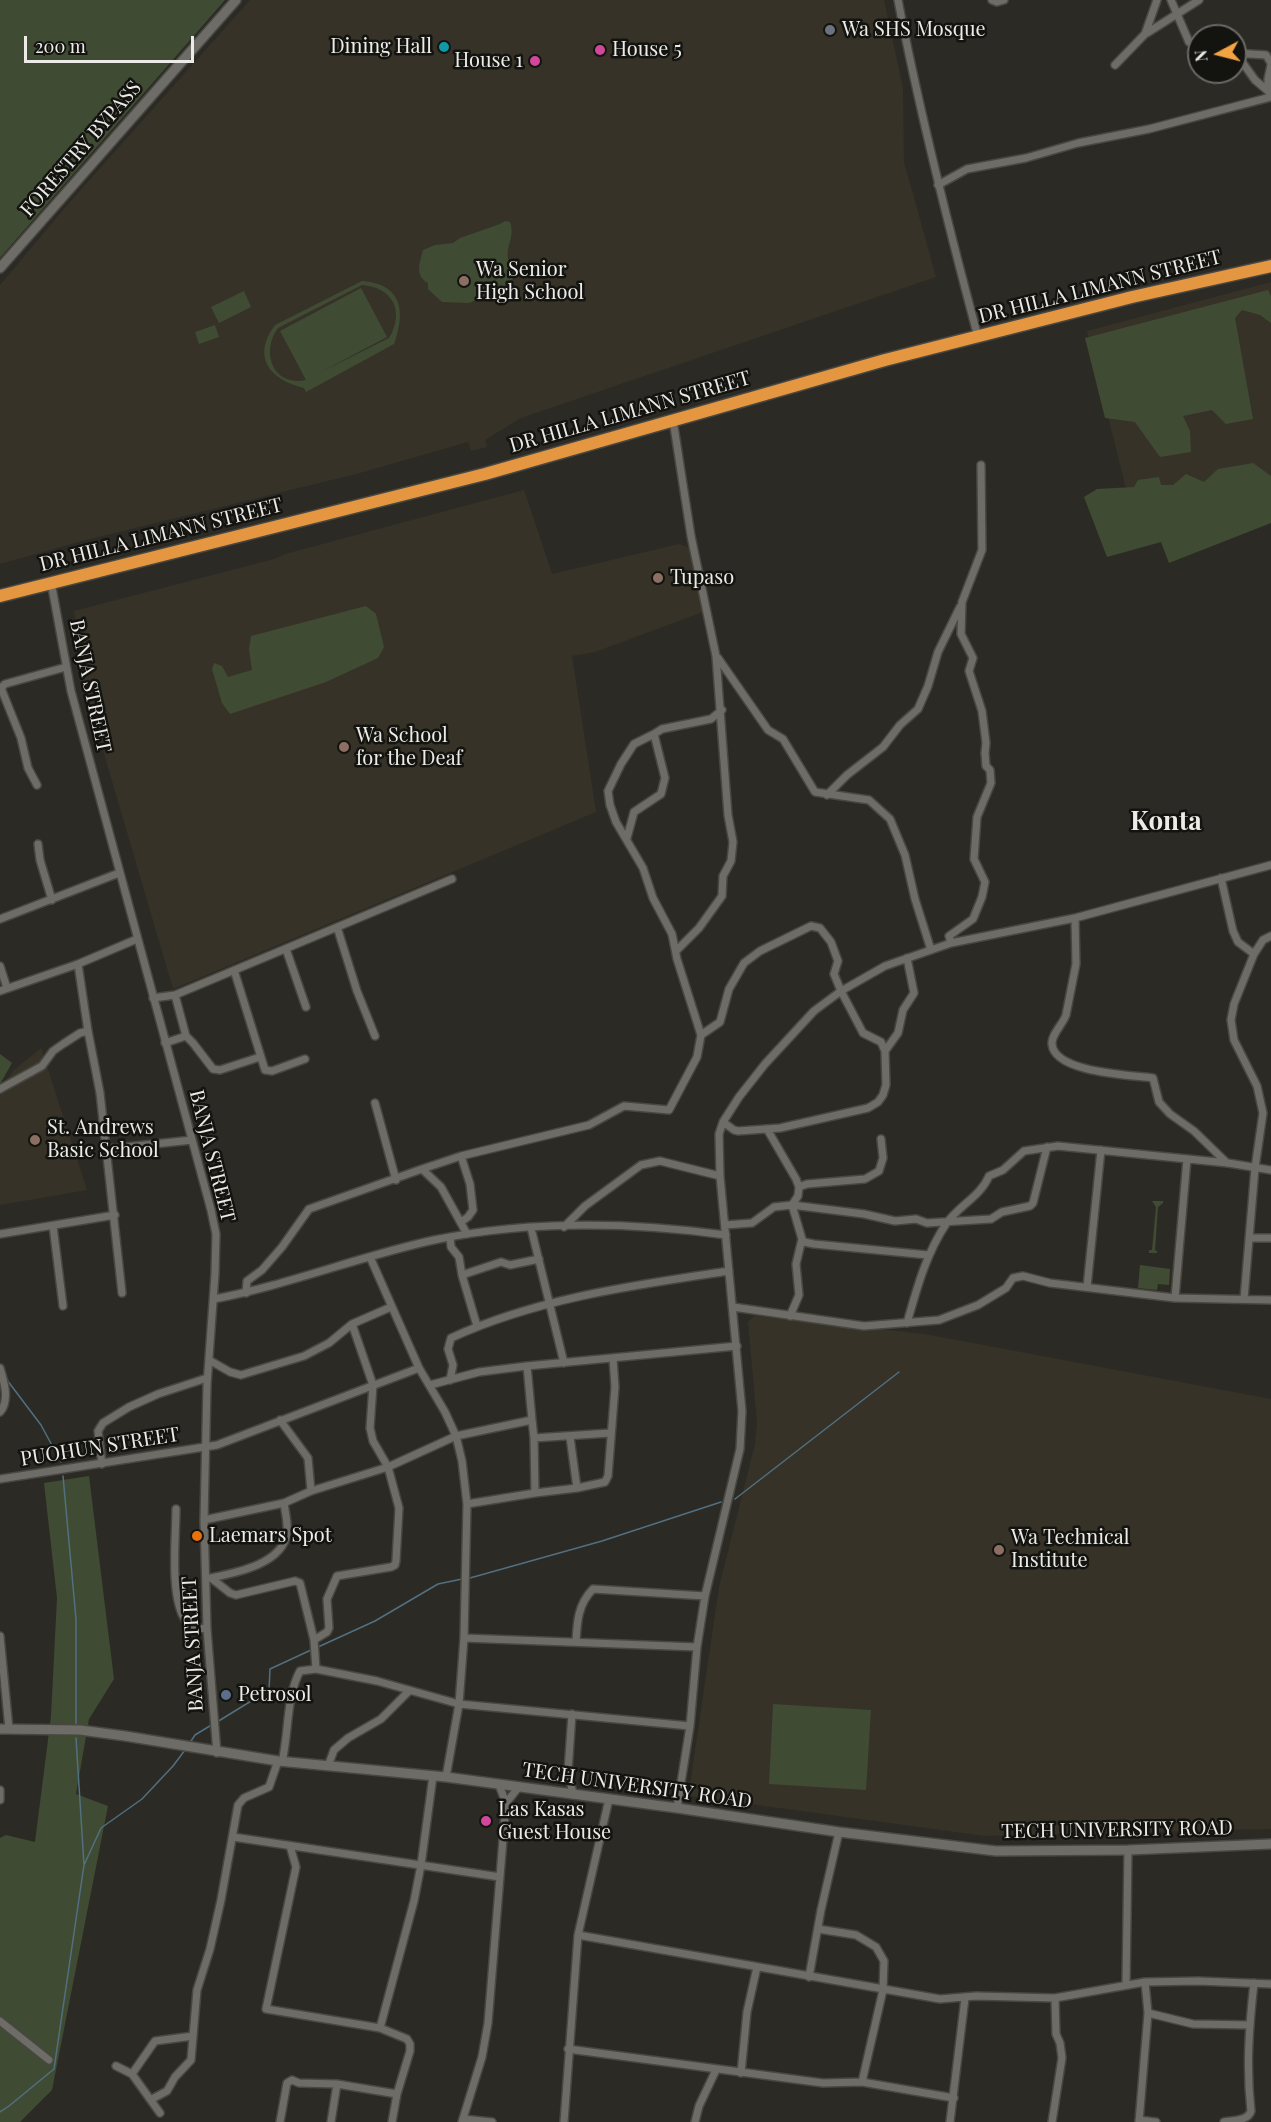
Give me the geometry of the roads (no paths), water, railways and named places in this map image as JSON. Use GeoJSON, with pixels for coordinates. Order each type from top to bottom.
{"type":"FeatureCollection","features":[{"type":"Feature","properties":{"kind":"highway","name":"DR HILLA LIMANN STREET"},"geometry":{"type":"LineString","coordinates":[[0,596],[485,474],[885,360],[1132,297],[1271,266]]}},
{"type":"Feature","properties":{"kind":"street","name":"FORESTRY BYPASS"},"geometry":{"type":"LineString","coordinates":[[0,268],[236,0]]}},
{"type":"Feature","properties":{"kind":"street"},"geometry":{"type":"LineString","coordinates":[[899,0],[915,86],[938,185],[978,337]]}},
{"type":"Feature","properties":{"kind":"street"},"geometry":{"type":"LineString","coordinates":[[992,0],[1004,0]]}},
{"type":"Feature","properties":{"kind":"street"},"geometry":{"type":"LineString","coordinates":[[1145,34],[1157,0]]}},
{"type":"Feature","properties":{"kind":"street"},"geometry":{"type":"LineString","coordinates":[[1171,0],[1187,37]]}},
{"type":"Feature","properties":{"kind":"street"},"geometry":{"type":"LineString","coordinates":[[1115,64],[1145,34],[1199,0]]}},
{"type":"Feature","properties":{"kind":"street"},"geometry":{"type":"LineString","coordinates":[[1247,54],[1266,55],[1271,64],[1270,94]]}},
{"type":"Feature","properties":{"kind":"street"},"geometry":{"type":"LineString","coordinates":[[1247,69],[1270,94]]}},
{"type":"Feature","properties":{"kind":"street"},"geometry":{"type":"LineString","coordinates":[[938,185],[967,169],[1026,158],[1078,143],[1149,129],[1270,94]]}},
{"type":"Feature","properties":{"kind":"street"},"geometry":{"type":"LineString","coordinates":[[673,420],[691,536],[716,656],[722,710],[728,815],[733,842],[731,861],[723,876],[723,896],[699,928],[676,951]]}},
{"type":"Feature","properties":{"kind":"street"},"geometry":{"type":"LineString","coordinates":[[828,795],[847,775],[883,747],[900,725],[918,709],[928,686],[938,652],[962,602],[982,550],[981,465]]}},
{"type":"Feature","properties":{"kind":"street","name":"BANJA STREET"},"geometry":{"type":"LineString","coordinates":[[51,582],[70,691],[216,1234],[204,1447],[204,1520],[208,1579],[207,1629],[217,1753]]}},
{"type":"Feature","properties":{"kind":"street"},"geometry":{"type":"LineString","coordinates":[[951,943],[949,936],[973,919],[982,897],[985,882],[974,859],[977,817],[991,783],[990,770],[986,766],[982,711],[969,671],[973,658],[961,634],[962,602]]}},
{"type":"Feature","properties":{"kind":"street"},"geometry":{"type":"LineString","coordinates":[[716,656],[768,730],[783,739],[815,792],[869,800],[890,819],[905,855],[915,899],[931,950]]}},
{"type":"Feature","properties":{"kind":"street"},"geometry":{"type":"LineString","coordinates":[[37,785],[28,768],[21,738],[1,688],[4,684],[66,667]]}},
{"type":"Feature","properties":{"kind":"street"},"geometry":{"type":"LineString","coordinates":[[246,1293],[247,1281],[269,1262],[309,1209],[460,1156],[589,1125],[624,1106],[669,1110],[697,1057],[701,1035],[672,934],[653,898],[643,868],[616,822],[608,791],[634,744],[662,729],[711,719],[722,710]]}},
{"type":"Feature","properties":{"kind":"street"},"geometry":{"type":"LineString","coordinates":[[627,838],[634,812],[661,794],[665,778],[654,734]]}},
{"type":"Feature","properties":{"kind":"street"},"geometry":{"type":"LineString","coordinates":[[38,844],[40,860],[52,900]]}},
{"type":"Feature","properties":{"kind":"street"},"geometry":{"type":"LineString","coordinates":[[676,1808],[690,1726],[697,1647],[705,1596],[740,1449],[742,1412],[720,1176],[719,1134],[723,1122],[765,1064],[814,1011],[841,991],[885,966],[981,935],[1075,918],[1271,865]]}},
{"type":"Feature","properties":{"kind":"street"},"geometry":{"type":"LineString","coordinates":[[0,919],[119,873]]}},
{"type":"Feature","properties":{"kind":"street"},"geometry":{"type":"LineString","coordinates":[[1221,878],[1233,931],[1238,942],[1254,954]]}},
{"type":"Feature","properties":{"kind":"street"},"geometry":{"type":"LineString","coordinates":[[153,999],[175,995],[452,879]]}},
{"type":"Feature","properties":{"kind":"street"},"geometry":{"type":"LineString","coordinates":[[1075,918],[1076,964],[1066,1016],[1052,1038],[1055,1054],[1076,1066],[1123,1076],[1153,1078],[1159,1102],[1228,1163]]}},
{"type":"Feature","properties":{"kind":"street"},"geometry":{"type":"LineString","coordinates":[[701,1035],[720,1022],[729,989],[744,963],[760,951],[812,926],[820,928],[831,942],[838,961],[834,974],[863,1033],[881,1041],[885,1052],[886,1085],[883,1095],[875,1105],[862,1110],[767,1129],[734,1130],[723,1122]]}},
{"type":"Feature","properties":{"kind":"street"},"geometry":{"type":"LineString","coordinates":[[337,927],[357,991],[375,1036]]}},
{"type":"Feature","properties":{"kind":"street"},"geometry":{"type":"LineString","coordinates":[[1244,1299],[1255,1168],[1263,1113],[1257,1086],[1234,1040],[1231,1020],[1234,1004],[1254,954],[1263,940],[1271,936]]}},
{"type":"Feature","properties":{"kind":"street"},"geometry":{"type":"LineString","coordinates":[[0,966],[4,990],[78,964],[137,939]]}},
{"type":"Feature","properties":{"kind":"street"},"geometry":{"type":"LineString","coordinates":[[286,949],[306,1007]]}},
{"type":"Feature","properties":{"kind":"street"},"geometry":{"type":"LineString","coordinates":[[885,1052],[898,1033],[903,1011],[914,993],[907,958]]}},
{"type":"Feature","properties":{"kind":"street"},"geometry":{"type":"LineString","coordinates":[[78,964],[100,1094],[122,1293]]}},
{"type":"Feature","properties":{"kind":"street"},"geometry":{"type":"LineString","coordinates":[[234,970],[265,1070],[272,1071],[305,1059]]}},
{"type":"Feature","properties":{"kind":"street"},"geometry":{"type":"LineString","coordinates":[[175,995],[186,1036],[213,1069],[220,1070],[260,1058]]}},
{"type":"Feature","properties":{"kind":"street"},"geometry":{"type":"LineString","coordinates":[[0,1089],[42,1066],[53,1051],[80,1033],[88,1032]]}},
{"type":"Feature","properties":{"kind":"street"},"geometry":{"type":"LineString","coordinates":[[165,1042],[186,1036]]}},
{"type":"Feature","properties":{"kind":"street"},"geometry":{"type":"LineString","coordinates":[[375,1103],[396,1180]]}},
{"type":"Feature","properties":{"kind":"street"},"geometry":{"type":"LineString","coordinates":[[767,1129],[799,1187],[798,1196],[792,1204]]}},
{"type":"Feature","properties":{"kind":"street"},"geometry":{"type":"LineString","coordinates":[[799,1187],[807,1184],[865,1179],[879,1171],[883,1158],[881,1139]]}},
{"type":"Feature","properties":{"kind":"street"},"geometry":{"type":"LineString","coordinates":[[106,1149],[192,1140]]}},
{"type":"Feature","properties":{"kind":"street"},"geometry":{"type":"LineString","coordinates":[[907,1323],[928,1255],[948,1222],[986,1184],[989,1176],[1003,1170],[1024,1151],[1065,1146],[1228,1163],[1271,1170]]}},
{"type":"Feature","properties":{"kind":"street"},"geometry":{"type":"LineString","coordinates":[[725,1225],[752,1223],[774,1207],[792,1204],[864,1214],[895,1221],[916,1219],[927,1223],[991,1219],[1002,1212],[1030,1206],[1033,1203],[1047,1147]]}},
{"type":"Feature","properties":{"kind":"street"},"geometry":{"type":"LineString","coordinates":[[1087,1287],[1101,1150]]}},
{"type":"Feature","properties":{"kind":"street"},"geometry":{"type":"LineString","coordinates":[[460,1156],[470,1184],[473,1210],[461,1222]]}},
{"type":"Feature","properties":{"kind":"street"},"geometry":{"type":"LineString","coordinates":[[1174,1298],[1187,1160]]}},
{"type":"Feature","properties":{"kind":"street"},"geometry":{"type":"LineString","coordinates":[[564,1227],[585,1206],[641,1165],[660,1161],[720,1176]]}},
{"type":"Feature","properties":{"kind":"street"},"geometry":{"type":"LineString","coordinates":[[422,1169],[441,1187],[467,1234]]}},
{"type":"Feature","properties":{"kind":"street"},"geometry":{"type":"LineString","coordinates":[[790,1316],[799,1295],[796,1264],[802,1239],[792,1204]]}},
{"type":"Feature","properties":{"kind":"street"},"geometry":{"type":"LineString","coordinates":[[0,1234],[114,1215]]}},
{"type":"Feature","properties":{"kind":"street"},"geometry":{"type":"LineString","coordinates":[[213,1299],[246,1293],[370,1257],[467,1234],[531,1228],[631,1225],[726,1235]]}},
{"type":"Feature","properties":{"kind":"street"},"geometry":{"type":"LineString","coordinates":[[53,1226],[63,1306]]}},
{"type":"Feature","properties":{"kind":"street"},"geometry":{"type":"LineString","coordinates":[[531,1228],[564,1363]]}},
{"type":"Feature","properties":{"kind":"street"},"geometry":{"type":"LineString","coordinates":[[450,1237],[451,1247],[459,1257],[477,1326]]}},
{"type":"Feature","properties":{"kind":"street"},"geometry":{"type":"LineString","coordinates":[[1249,1238],[1271,1238]]}},
{"type":"Feature","properties":{"kind":"street"},"geometry":{"type":"LineString","coordinates":[[802,1239],[804,1242],[814,1244],[928,1255]]}},
{"type":"Feature","properties":{"kind":"street"},"geometry":{"type":"LineString","coordinates":[[370,1257],[418,1368],[430,1385],[456,1437],[462,1461],[467,1504],[464,1638],[459,1704],[446,1777]]}},
{"type":"Feature","properties":{"kind":"street"},"geometry":{"type":"LineString","coordinates":[[462,1275],[501,1262],[510,1264],[539,1259]]}},
{"type":"Feature","properties":{"kind":"street"},"geometry":{"type":"LineString","coordinates":[[450,1380],[453,1365],[448,1349],[451,1338],[477,1326],[551,1304],[626,1286],[729,1271]]}},
{"type":"Feature","properties":{"kind":"street"},"geometry":{"type":"LineString","coordinates":[[733,1307],[864,1326],[907,1323],[950,1318],[1006,1288],[1013,1278],[1023,1276],[1050,1282],[1174,1298],[1271,1300]]}},
{"type":"Feature","properties":{"kind":"street"},"geometry":{"type":"LineString","coordinates":[[209,1360],[230,1372],[241,1375],[304,1356],[329,1343],[352,1324],[391,1306]]}},
{"type":"Feature","properties":{"kind":"street"},"geometry":{"type":"LineString","coordinates":[[314,1640],[327,1632],[329,1628],[327,1599],[337,1575],[395,1565],[399,1508],[388,1467],[373,1441],[370,1428],[373,1385],[352,1324]]}},
{"type":"Feature","properties":{"kind":"street"},"geometry":{"type":"LineString","coordinates":[[430,1385],[479,1372],[737,1346]]}},
{"type":"Feature","properties":{"kind":"street"},"geometry":{"type":"LineString","coordinates":[[467,1504],[605,1482],[608,1476],[615,1387],[613,1358]]}},
{"type":"Feature","properties":{"kind":"street"},"geometry":{"type":"LineString","coordinates":[[527,1366],[534,1438],[535,1493]]}},
{"type":"Feature","properties":{"kind":"street"},"geometry":{"type":"LineString","coordinates":[[0,1368],[6,1397],[5,1406],[0,1412]]}},
{"type":"Feature","properties":{"kind":"street","name":"PUOHUN STREET"},"geometry":{"type":"LineString","coordinates":[[0,1479],[217,1445],[418,1368]]}},
{"type":"Feature","properties":{"kind":"street"},"geometry":{"type":"LineString","coordinates":[[102,1464],[98,1431],[103,1423],[129,1407],[158,1394],[207,1378]]}},
{"type":"Feature","properties":{"kind":"street"},"geometry":{"type":"LineString","coordinates":[[280,1420],[308,1458],[311,1491]]}},
{"type":"Feature","properties":{"kind":"street"},"geometry":{"type":"LineString","coordinates":[[204,1520],[284,1503],[311,1491],[388,1467],[456,1437],[531,1420]]}},
{"type":"Feature","properties":{"kind":"street"},"geometry":{"type":"LineString","coordinates":[[534,1438],[610,1433]]}},
{"type":"Feature","properties":{"kind":"street"},"geometry":{"type":"LineString","coordinates":[[570,1437],[577,1488]]}},
{"type":"Feature","properties":{"kind":"street"},"geometry":{"type":"LineString","coordinates":[[208,1579],[254,1567],[268,1560],[281,1546],[287,1534],[284,1503]]}},
{"type":"Feature","properties":{"kind":"street"},"geometry":{"type":"LineString","coordinates":[[176,1509],[175,1593],[186,1621],[193,1627],[207,1629]]}},
{"type":"Feature","properties":{"kind":"street"},"geometry":{"type":"LineString","coordinates":[[208,1579],[236,1595],[295,1581],[300,1583],[314,1640],[316,1669]]}},
{"type":"Feature","properties":{"kind":"street"},"geometry":{"type":"LineString","coordinates":[[576,1642],[578,1615],[586,1596],[593,1589],[705,1596]]}},
{"type":"Feature","properties":{"kind":"street"},"geometry":{"type":"LineString","coordinates":[[0,1637],[4,1729]]}},
{"type":"Feature","properties":{"kind":"street"},"geometry":{"type":"LineString","coordinates":[[464,1638],[697,1647]]}},
{"type":"Feature","properties":{"kind":"street"},"geometry":{"type":"LineString","coordinates":[[152,2099],[167,2091],[175,2077],[191,2060],[197,1990],[210,1949],[238,1806],[244,1798],[269,1787],[286,1742],[295,1681],[300,1671],[316,1669],[377,1681],[459,1704],[690,1726]]}},
{"type":"Feature","properties":{"kind":"street"},"geometry":{"type":"LineString","coordinates":[[328,1766],[334,1750],[348,1738],[381,1719],[409,1691]]}},
{"type":"Feature","properties":{"kind":"street"},"geometry":{"type":"LineString","coordinates":[[572,1714],[568,1771],[573,1794]]}},
{"type":"Feature","properties":{"kind":"street","name":"TECH UNIVERSITY ROAD"},"geometry":{"type":"LineString","coordinates":[[4,1729],[81,1730],[217,1753],[446,1777],[839,1832],[996,1851],[1128,1850],[1271,1844]]}},
{"type":"Feature","properties":{"kind":"street"},"geometry":{"type":"LineString","coordinates":[[380,2028],[414,1901],[433,1776]]}},
{"type":"Feature","properties":{"kind":"street"},"geometry":{"type":"LineString","coordinates":[[492,2122],[463,2121],[482,2057],[488,2023],[506,1803],[499,1785]]}},
{"type":"Feature","properties":{"kind":"street"},"geometry":{"type":"LineString","coordinates":[[506,1803],[518,1788]]}},
{"type":"Feature","properties":{"kind":"street"},"geometry":{"type":"LineString","coordinates":[[0,1790],[0,1800]]}},
{"type":"Feature","properties":{"kind":"street"},"geometry":{"type":"LineString","coordinates":[[564,2122],[568,2049],[579,1935],[609,1799]]}},
{"type":"Feature","properties":{"kind":"street"},"geometry":{"type":"LineString","coordinates":[[809,1977],[839,1832]]}},
{"type":"Feature","properties":{"kind":"street"},"geometry":{"type":"LineString","coordinates":[[233,1837],[500,1877]]}},
{"type":"Feature","properties":{"kind":"street"},"geometry":{"type":"LineString","coordinates":[[290,1846],[296,1867],[266,2009],[380,2028],[407,2039],[410,2051],[397,2094],[393,2122]]}},
{"type":"Feature","properties":{"kind":"street"},"geometry":{"type":"LineString","coordinates":[[1126,1984],[1128,1850]]}},
{"type":"Feature","properties":{"kind":"street"},"geometry":{"type":"LineString","coordinates":[[818,1929],[856,1935],[876,1947],[884,1961],[883,1990],[862,2082]]}},
{"type":"Feature","properties":{"kind":"street"},"geometry":{"type":"LineString","coordinates":[[579,1935],[940,1999],[976,1996],[1055,1998],[1145,1982],[1198,1981],[1271,1984]]}},
{"type":"Feature","properties":{"kind":"street"},"geometry":{"type":"LineString","coordinates":[[741,2073],[747,2012],[757,1967]]}},
{"type":"Feature","properties":{"kind":"street"},"geometry":{"type":"LineString","coordinates":[[1145,1982],[1148,2013],[1139,2121],[1155,2122]]}},
{"type":"Feature","properties":{"kind":"street"},"geometry":{"type":"LineString","coordinates":[[1224,2122],[1246,2118],[1251,2111],[1247,2076],[1254,1983]]}},
{"type":"Feature","properties":{"kind":"street"},"geometry":{"type":"LineString","coordinates":[[950,2122],[965,1998]]}},
{"type":"Feature","properties":{"kind":"street"},"geometry":{"type":"LineString","coordinates":[[1052,2122],[1062,2058],[1056,2034],[1055,1998]]}},
{"type":"Feature","properties":{"kind":"street"},"geometry":{"type":"LineString","coordinates":[[1148,2013],[1193,2024],[1250,2025]]}},
{"type":"Feature","properties":{"kind":"street"},"geometry":{"type":"LineString","coordinates":[[0,2021],[49,2060]]}},
{"type":"Feature","properties":{"kind":"street"},"geometry":{"type":"LineString","coordinates":[[132,2074],[155,2041],[193,2036]]}},
{"type":"Feature","properties":{"kind":"street"},"geometry":{"type":"LineString","coordinates":[[568,2049],[823,2083],[862,2082],[954,2098]]}},
{"type":"Feature","properties":{"kind":"street"},"geometry":{"type":"LineString","coordinates":[[116,2066],[132,2074],[152,2099],[160,2114]]}},
{"type":"Feature","properties":{"kind":"street"},"geometry":{"type":"LineString","coordinates":[[695,2122],[699,2106],[716,2070]]}},
{"type":"Feature","properties":{"kind":"street"},"geometry":{"type":"LineString","coordinates":[[280,2122],[287,2083],[292,2080],[299,2083],[338,2084],[397,2094]]}},
{"type":"Feature","properties":{"kind":"street"},"geometry":{"type":"LineString","coordinates":[[331,2122],[338,2084]]}},
{"type":"Feature","properties":{"kind":"waterway"},"geometry":{"type":"LineString","coordinates":[[735,1499],[899,1372]]}},
{"type":"Feature","properties":{"kind":"waterway"},"geometry":{"type":"LineString","coordinates":[[7,1380],[41,1425],[61,1462]]}},
{"type":"Feature","properties":{"kind":"waterway"},"geometry":{"type":"LineString","coordinates":[[63,1476],[76,1619],[76,1724]]}},
{"type":"Feature","properties":{"kind":"waterway"},"geometry":{"type":"LineString","coordinates":[[470,1578],[602,1541],[721,1502]]}},
{"type":"Feature","properties":{"kind":"waterway"},"geometry":{"type":"LineString","coordinates":[[318,1647],[375,1621],[438,1584],[462,1579]]}},
{"type":"Feature","properties":{"kind":"waterway"},"geometry":{"type":"LineString","coordinates":[[217,1722],[269,1690],[270,1669],[311,1650]]}},
{"type":"Feature","properties":{"kind":"waterway"},"geometry":{"type":"LineString","coordinates":[[189,1744],[195,1735],[213,1724]]}},
{"type":"Feature","properties":{"kind":"waterway"},"geometry":{"type":"LineString","coordinates":[[0,2112],[54,2069],[84,1865],[76,1738]]}},
{"type":"Feature","properties":{"kind":"waterway"},"geometry":{"type":"LineString","coordinates":[[84,1865],[101,1828],[142,1799],[185,1750]]}},
{"type":"Feature","properties":{"kind":"place","name":"Wa SHS Mosque"},"geometry":{"type":"Point","coordinates":[830,30]}},
{"type":"Feature","properties":{"kind":"place","name":"Dining Hall"},"geometry":{"type":"Point","coordinates":[444,47]}},
{"type":"Feature","properties":{"kind":"place","name":"House 5"},"geometry":{"type":"Point","coordinates":[600,50]}},
{"type":"Feature","properties":{"kind":"place","name":"House 1"},"geometry":{"type":"Point","coordinates":[535,61]}},
{"type":"Feature","properties":{"kind":"place","name":"Wa Senior High School"},"geometry":{"type":"Point","coordinates":[464,281]}},
{"type":"Feature","properties":{"kind":"place","name":"Tupaso"},"geometry":{"type":"Point","coordinates":[658,578]}},
{"type":"Feature","properties":{"kind":"place","name":"Wa School for the Deaf"},"geometry":{"type":"Point","coordinates":[344,747]}},
{"type":"Feature","properties":{"kind":"place","name":"St. Andrews Basic School"},"geometry":{"type":"Point","coordinates":[35,1140]}},
{"type":"Feature","properties":{"kind":"place","name":"Laemars Spot"},"geometry":{"type":"Point","coordinates":[197,1536]}},
{"type":"Feature","properties":{"kind":"place","name":"Wa Technical Institute"},"geometry":{"type":"Point","coordinates":[999,1550]}},
{"type":"Feature","properties":{"kind":"place","name":"Petrosol"},"geometry":{"type":"Point","coordinates":[226,1695]}},
{"type":"Feature","properties":{"kind":"place","name":"Las Kasas Guest House"},"geometry":{"type":"Point","coordinates":[486,1821]}},
{"type":"Feature","properties":{"kind":"district","name":"Konta"},"geometry":{"type":"Point","coordinates":[1166,822]}}]}
